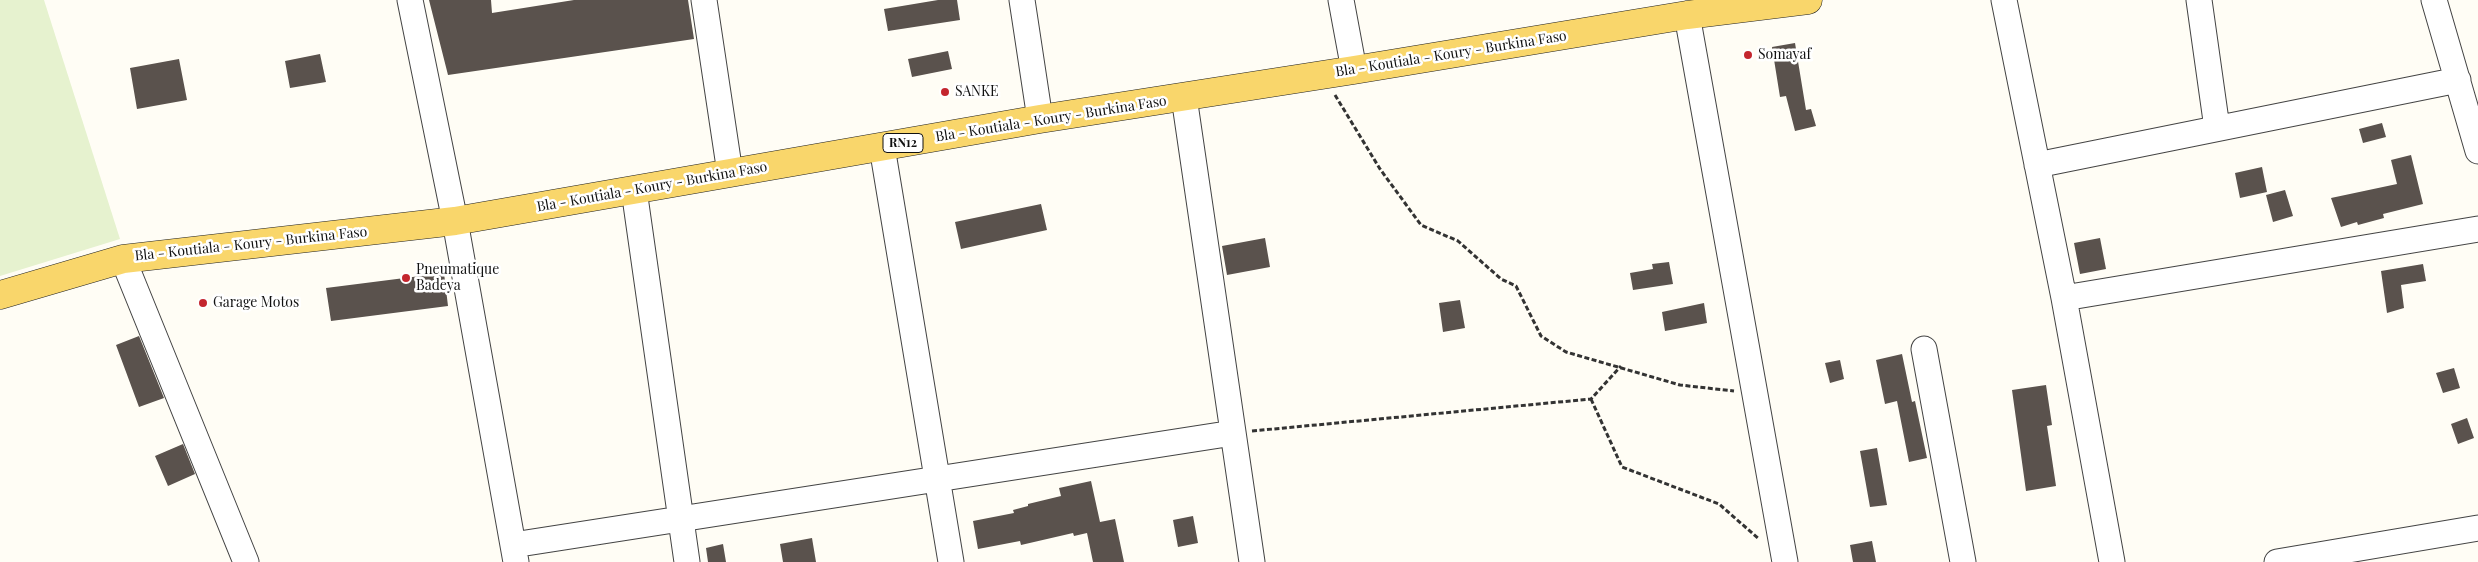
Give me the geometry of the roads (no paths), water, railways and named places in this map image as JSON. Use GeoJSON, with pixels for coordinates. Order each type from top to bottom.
{"type":"FeatureCollection","features":[{"type":"Feature","properties":{"kind":"main road","name":"Bla - Koutiala - Koury - Burkina Faso"},"geometry":{"type":"LineString","coordinates":[[0,295],[123,259],[455,221],[1040,119],[1321,76],[1687,15],[1808,0]]}},
{"type":"Feature","properties":{"kind":"street"},"geometry":{"type":"LineString","coordinates":[[410,0],[455,221],[514,554],[680,519],[1233,433]]}},
{"type":"Feature","properties":{"kind":"street"},"geometry":{"type":"LineString","coordinates":[[704,0],[730,173]]}},
{"type":"Feature","properties":{"kind":"street"},"geometry":{"type":"LineString","coordinates":[[1022,0],[1040,119]]}},
{"type":"Feature","properties":{"kind":"street"},"geometry":{"type":"LineString","coordinates":[[1342,0],[1354,70]]}},
{"type":"Feature","properties":{"kind":"street"},"geometry":{"type":"LineString","coordinates":[[2004,0],[2064,298],[2112,562]]}},
{"type":"Feature","properties":{"kind":"street"},"geometry":{"type":"LineString","coordinates":[[2199,0],[2216,128]]}},
{"type":"Feature","properties":{"kind":"street"},"geometry":{"type":"LineString","coordinates":[[2434,0],[2478,151]]}},
{"type":"Feature","properties":{"kind":"street"},"geometry":{"type":"LineString","coordinates":[[1687,15],[1785,562]]}},
{"type":"Feature","properties":{"kind":"street"},"geometry":{"type":"LineString","coordinates":[[2037,164],[2458,80]]}},
{"type":"Feature","properties":{"kind":"street"},"geometry":{"type":"LineString","coordinates":[[1184,97],[1252,562]]}},
{"type":"Feature","properties":{"kind":"street"},"geometry":{"type":"LineString","coordinates":[[882,147],[952,562]]}},
{"type":"Feature","properties":{"kind":"street"},"geometry":{"type":"LineString","coordinates":[[634,190],[687,562]]}},
{"type":"Feature","properties":{"kind":"street"},"geometry":{"type":"LineString","coordinates":[[2064,298],[2478,229]]}},
{"type":"Feature","properties":{"kind":"street"},"geometry":{"type":"LineString","coordinates":[[123,259],[246,562]]}},
{"type":"Feature","properties":{"kind":"street"},"geometry":{"type":"LineString","coordinates":[[1924,350],[1963,562]]}},
{"type":"Feature","properties":{"kind":"street"},"geometry":{"type":"LineString","coordinates":[[2277,562],[2406,551],[2478,528]]}},
{"type":"Feature","properties":{"kind":"place","name":"Somayaf"},"geometry":{"type":"Point","coordinates":[1748,55]}},
{"type":"Feature","properties":{"kind":"place","name":"SANKE"},"geometry":{"type":"Point","coordinates":[945,92]}},
{"type":"Feature","properties":{"kind":"place","name":"Pneumatique Badeya"},"geometry":{"type":"Point","coordinates":[406,278]}},
{"type":"Feature","properties":{"kind":"place","name":"Garage Motos"},"geometry":{"type":"Point","coordinates":[203,303]}}]}
